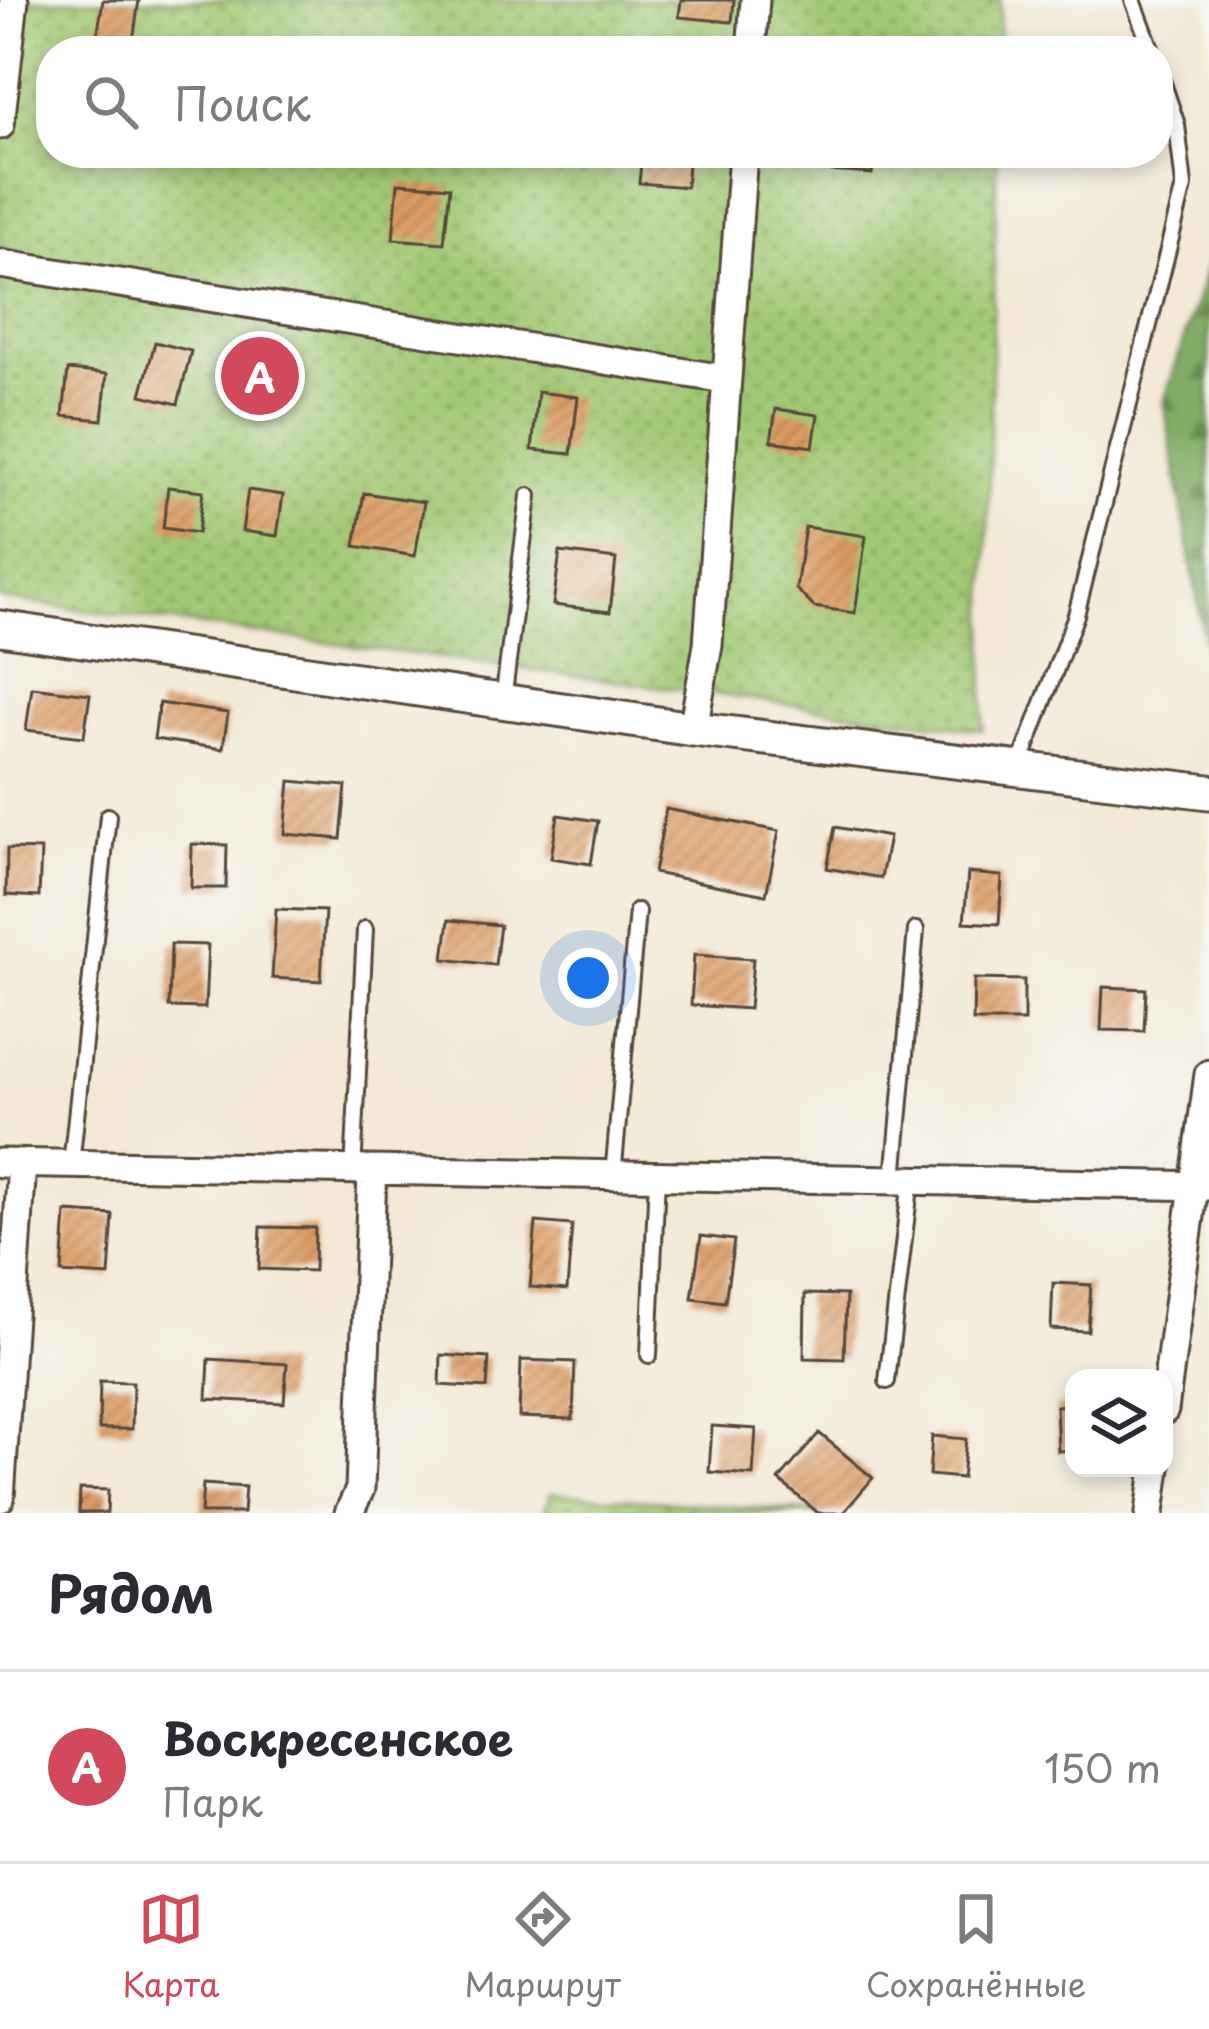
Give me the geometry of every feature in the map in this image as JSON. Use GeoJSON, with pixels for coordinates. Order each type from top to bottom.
{"type":"FeatureCollection","features":[{"type":"Feature","properties":{"kind":"street"},"geometry":{"type":"LineString","coordinates":[[0,125],[14,0]]}},
{"type":"Feature","properties":{"kind":"street"},"geometry":{"type":"LineString","coordinates":[[752,36],[755,0]]}},
{"type":"Feature","properties":{"kind":"street"},"geometry":{"type":"LineString","coordinates":[[693,728],[708,645],[742,168]]}},
{"type":"Feature","properties":{"kind":"street"},"geometry":{"type":"LineString","coordinates":[[0,265],[725,380]]}},
{"type":"Feature","properties":{"kind":"street"},"geometry":{"type":"LineString","coordinates":[[0,628],[693,728],[1018,772],[1209,792]]}},
{"type":"Feature","properties":{"kind":"street"},"geometry":{"type":"LineString","coordinates":[[1171,1369],[1202,1186],[1209,1074]]}},
{"type":"Feature","properties":{"kind":"street"},"geometry":{"type":"LineString","coordinates":[[0,1498],[11,1164],[1202,1186]]}},
{"type":"Feature","properties":{"kind":"street"},"geometry":{"type":"LineString","coordinates":[[349,1513],[360,1489],[362,1174]]}},
{"type":"Feature","properties":{"kind":"street"},"geometry":{"type":"LineString","coordinates":[[1150,1513],[1155,1477]]}},
{"type":"Feature","properties":{"kind":"lane"},"geometry":{"type":"LineString","coordinates":[[1133,0],[1146,36]]}},
{"type":"Feature","properties":{"kind":"lane"},"geometry":{"type":"LineString","coordinates":[[1018,772],[1076,615],[1184,186],[1173,113]]}},
{"type":"Feature","properties":{"kind":"lane"},"geometry":{"type":"LineString","coordinates":[[503,701],[530,496]]}},
{"type":"Feature","properties":{"kind":"lane"},"geometry":{"type":"LineString","coordinates":[[71,1165],[108,816]]}},
{"type":"Feature","properties":{"kind":"lane"},"geometry":{"type":"LineString","coordinates":[[613,1176],[637,911]]}},
{"type":"Feature","properties":{"kind":"lane"},"geometry":{"type":"LineString","coordinates":[[362,1174],[365,929]]}},
{"type":"Feature","properties":{"kind":"lane"},"geometry":{"type":"LineString","coordinates":[[887,1381],[916,930]]}},
{"type":"Feature","properties":{"kind":"lane"},"geometry":{"type":"LineString","coordinates":[[649,1354],[657,1175]]}},
{"type":"Feature","properties":{"kind":"green space"},"geometry":{"type":"Polygon","coordinates":[[[0,0],[1000,0],[999,36],[36,36],[36,168],[997,168],[983,730],[0,599],[0,0]]]}},
{"type":"Feature","properties":{"kind":"green space"},"geometry":{"type":"Polygon","coordinates":[[[1209,261],[1209,668],[1164,402],[1209,261]]]}},
{"type":"Feature","properties":{"kind":"green space"},"geometry":{"type":"Polygon","coordinates":[[[551,1493],[826,1513],[543,1513],[551,1493]]]}},
{"type":"Feature","properties":{"kind":"building"},"geometry":{"type":"Polygon","coordinates":[[[103,0],[139,0],[134,36],[97,36],[103,0]]]}},
{"type":"Feature","properties":{"kind":"building"},"geometry":{"type":"Polygon","coordinates":[[[681,0],[734,0],[732,22],[679,17],[681,0]]]}},
{"type":"Feature","properties":{"kind":"building"},"geometry":{"type":"Polygon","coordinates":[[[640,168],[688,168],[686,187],[639,183],[640,168]]]}},
{"type":"Feature","properties":{"kind":"building"},"geometry":{"type":"Polygon","coordinates":[[[815,168],[873,168],[872,174],[815,168]]]}},
{"type":"Feature","properties":{"kind":"building"},"geometry":{"type":"Polygon","coordinates":[[[398,183],[450,187],[444,243],[393,239],[398,183]]]}},
{"type":"Feature","properties":{"kind":"building"},"geometry":{"type":"Polygon","coordinates":[[[155,342],[191,351],[178,404],[141,395],[155,342]]]}},
{"type":"Feature","properties":{"kind":"building"},"geometry":{"type":"Polygon","coordinates":[[[68,370],[107,374],[102,420],[63,416],[68,370]]]}},
{"type":"Feature","properties":{"kind":"building"},"geometry":{"type":"Polygon","coordinates":[[[538,392],[578,397],[571,454],[532,450],[538,392]]]}},
{"type":"Feature","properties":{"kind":"building"},"geometry":{"type":"Polygon","coordinates":[[[776,409],[818,415],[813,447],[771,441],[776,409]]]}},
{"type":"Feature","properties":{"kind":"building"},"geometry":{"type":"Polygon","coordinates":[[[168,487],[203,491],[198,533],[163,528],[168,487]]]}},
{"type":"Feature","properties":{"kind":"building"},"geometry":{"type":"Polygon","coordinates":[[[248,490],[283,495],[277,536],[242,531],[248,490]]]}},
{"type":"Feature","properties":{"kind":"building"},"geometry":{"type":"Polygon","coordinates":[[[364,493],[424,502],[415,556],[355,546],[364,493]]]}},
{"type":"Feature","properties":{"kind":"building"},"geometry":{"type":"Polygon","coordinates":[[[805,527],[866,536],[855,613],[814,607],[796,589],[805,527]]]}},
{"type":"Feature","properties":{"kind":"building"},"geometry":{"type":"Polygon","coordinates":[[[560,552],[616,559],[610,612],[553,605],[560,552]]]}},
{"type":"Feature","properties":{"kind":"building"},"geometry":{"type":"Polygon","coordinates":[[[32,687],[90,694],[84,737],[26,730],[32,687]]]}},
{"type":"Feature","properties":{"kind":"building"},"geometry":{"type":"Polygon","coordinates":[[[159,703],[228,713],[223,749],[154,739],[159,703]]]}},
{"type":"Feature","properties":{"kind":"building"},"geometry":{"type":"Polygon","coordinates":[[[290,781],[346,786],[341,839],[285,834],[290,781]]]}},
{"type":"Feature","properties":{"kind":"building"},"geometry":{"type":"Polygon","coordinates":[[[666,809],[779,831],[766,895],[654,873],[666,809]]]}},
{"type":"Feature","properties":{"kind":"building"},"geometry":{"type":"Polygon","coordinates":[[[558,815],[598,821],[591,864],[551,858],[558,815]]]}},
{"type":"Feature","properties":{"kind":"building"},"geometry":{"type":"Polygon","coordinates":[[[835,827],[889,837],[881,878],[827,868],[835,827]]]}},
{"type":"Feature","properties":{"kind":"building"},"geometry":{"type":"Polygon","coordinates":[[[192,844],[227,845],[226,888],[191,888],[192,844]]]}},
{"type":"Feature","properties":{"kind":"building"},"geometry":{"type":"Polygon","coordinates":[[[7,849],[41,850],[39,897],[6,895],[7,849]]]}},
{"type":"Feature","properties":{"kind":"building"},"geometry":{"type":"Polygon","coordinates":[[[968,873],[1002,876],[999,924],[964,922],[968,873]]]}},
{"type":"Feature","properties":{"kind":"building"},"geometry":{"type":"Polygon","coordinates":[[[276,909],[325,911],[321,981],[272,978],[276,909]]]}},
{"type":"Feature","properties":{"kind":"building"},"geometry":{"type":"Polygon","coordinates":[[[449,920],[500,925],[495,965],[444,959],[449,920]]]}},
{"type":"Feature","properties":{"kind":"building"},"geometry":{"type":"Polygon","coordinates":[[[171,944],[208,945],[205,1008],[169,1007],[171,944]]]}},
{"type":"Feature","properties":{"kind":"building"},"geometry":{"type":"Polygon","coordinates":[[[694,955],[753,959],[749,1009],[691,1005],[694,955]]]}},
{"type":"Feature","properties":{"kind":"building"},"geometry":{"type":"Polygon","coordinates":[[[974,979],[1024,980],[1024,1021],[973,1021],[974,979]]]}},
{"type":"Feature","properties":{"kind":"building"},"geometry":{"type":"Polygon","coordinates":[[[1103,987],[1146,989],[1144,1031],[1101,1030],[1103,987]]]}},
{"type":"Feature","properties":{"kind":"building"},"geometry":{"type":"Polygon","coordinates":[[[66,1212],[113,1215],[109,1276],[62,1273],[66,1212]]]}},
{"type":"Feature","properties":{"kind":"building"},"geometry":{"type":"Polygon","coordinates":[[[536,1222],[572,1225],[567,1290],[530,1287],[536,1222]]]}},
{"type":"Feature","properties":{"kind":"building"},"geometry":{"type":"Polygon","coordinates":[[[261,1227],[315,1228],[314,1271],[259,1269],[261,1227]]]}},
{"type":"Feature","properties":{"kind":"building"},"geometry":{"type":"Polygon","coordinates":[[[701,1236],[734,1240],[725,1302],[692,1298],[701,1236]]]}},
{"type":"Feature","properties":{"kind":"building"},"geometry":{"type":"Polygon","coordinates":[[[1053,1283],[1091,1285],[1088,1331],[1051,1329],[1053,1283]]]}},
{"type":"Feature","properties":{"kind":"building"},"geometry":{"type":"Polygon","coordinates":[[[805,1294],[846,1295],[844,1359],[804,1358],[805,1294]]]}},
{"type":"Feature","properties":{"kind":"building"},"geometry":{"type":"Polygon","coordinates":[[[441,1355],[489,1358],[487,1388],[440,1385],[441,1355]]]}},
{"type":"Feature","properties":{"kind":"building"},"geometry":{"type":"Polygon","coordinates":[[[209,1359],[287,1364],[284,1403],[207,1399],[209,1359]]]}},
{"type":"Feature","properties":{"kind":"building"},"geometry":{"type":"Polygon","coordinates":[[[521,1360],[575,1362],[573,1419],[519,1417],[521,1360]]]}},
{"type":"Feature","properties":{"kind":"building"},"geometry":{"type":"Polygon","coordinates":[[[100,1381],[133,1382],[132,1429],[99,1429],[100,1381]]]}},
{"type":"Feature","properties":{"kind":"building"},"geometry":{"type":"Polygon","coordinates":[[[1056,1406],[1065,1406],[1065,1451],[1058,1451],[1056,1406]]]}},
{"type":"Feature","properties":{"kind":"building"},"geometry":{"type":"Polygon","coordinates":[[[712,1426],[756,1429],[753,1475],[709,1472],[712,1426]]]}},
{"type":"Feature","properties":{"kind":"building"},"geometry":{"type":"Polygon","coordinates":[[[819,1433],[873,1478],[843,1513],[818,1513],[779,1480],[819,1433]]]}},
{"type":"Feature","properties":{"kind":"building"},"geometry":{"type":"Polygon","coordinates":[[[932,1436],[966,1439],[962,1478],[929,1475],[932,1436]]]}},
{"type":"Feature","properties":{"kind":"building"},"geometry":{"type":"Polygon","coordinates":[[[203,1484],[245,1487],[243,1513],[201,1513],[203,1484]]]}},
{"type":"Feature","properties":{"kind":"building"},"geometry":{"type":"Polygon","coordinates":[[[80,1489],[108,1490],[107,1513],[79,1513],[80,1489]]]}},
{"type":"Feature","properties":{"kind":"place","name":"Воскресенское"},"geometry":{"type":"Point","coordinates":[260,376]}}]}
